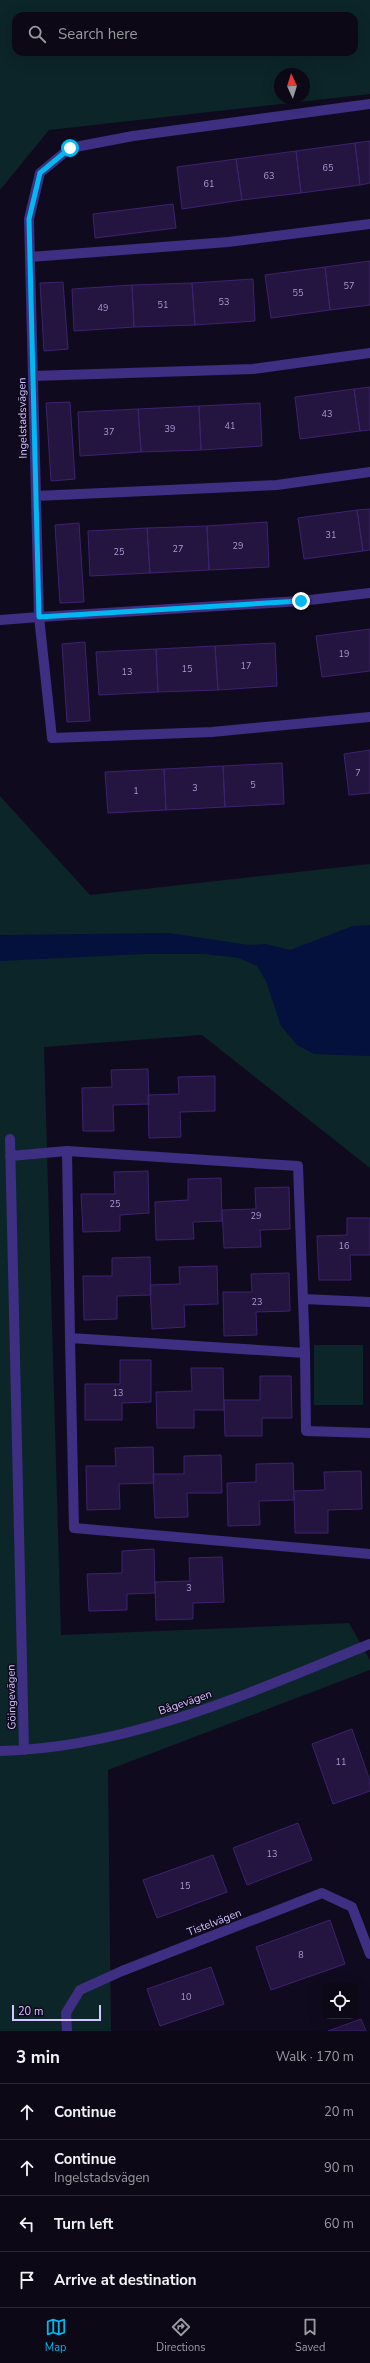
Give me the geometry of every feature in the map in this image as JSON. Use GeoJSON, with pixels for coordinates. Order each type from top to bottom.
{"type":"FeatureCollection","features":[{"type":"Feature","properties":{"kind":"street","name":"Ingelstadsvägen"},"geometry":{"type":"LineString","coordinates":[[370,104],[133,136],[70,148],[40,173],[29,219],[39,617],[52,738],[212,732],[370,717]]}},
{"type":"Feature","properties":{"kind":"street"},"geometry":{"type":"LineString","coordinates":[[30,257],[228,242],[370,224]]}},
{"type":"Feature","properties":{"kind":"street"},"geometry":{"type":"LineString","coordinates":[[33,376],[253,369],[370,352]]}},
{"type":"Feature","properties":{"kind":"street"},"geometry":{"type":"LineString","coordinates":[[36,496],[277,485],[370,472]]}},
{"type":"Feature","properties":{"kind":"street"},"geometry":{"type":"LineString","coordinates":[[0,620],[301,601],[370,592]]}},
{"type":"Feature","properties":{"kind":"street","name":"Göingevägen"},"geometry":{"type":"LineString","coordinates":[[10,1139],[24,1750]]}},
{"type":"Feature","properties":{"kind":"street"},"geometry":{"type":"LineString","coordinates":[[67,1151],[74,1528],[370,1554]]}},
{"type":"Feature","properties":{"kind":"street"},"geometry":{"type":"LineString","coordinates":[[10,1156],[67,1151],[298,1166],[305,1353],[306,1431],[370,1433]]}},
{"type":"Feature","properties":{"kind":"street"},"geometry":{"type":"LineString","coordinates":[[303,1299],[370,1302]]}},
{"type":"Feature","properties":{"kind":"street"},"geometry":{"type":"LineString","coordinates":[[70,1338],[305,1353]]}},
{"type":"Feature","properties":{"kind":"street","name":"Bågevägen"},"geometry":{"type":"LineString","coordinates":[[0,1751],[78,1744],[139,1730],[250,1692],[370,1644]]}},
{"type":"Feature","properties":{"kind":"street","name":"Tistelvägen"},"geometry":{"type":"LineString","coordinates":[[67,2031],[66,2013],[80,1990],[122,1970],[322,1893],[352,1907],[370,1954]]}},
{"type":"Feature","properties":{"kind":"green space"},"geometry":{"type":"Polygon","coordinates":[[[0,0],[370,0],[370,94],[310,101],[310,68],[274,68],[274,104],[281,104],[49,130],[0,190],[0,0]]]}},
{"type":"Feature","properties":{"kind":"green space"},"geometry":{"type":"Polygon","coordinates":[[[0,796],[90,895],[370,864],[370,1168],[202,1035],[44,1047],[61,1635],[349,1623],[370,1660],[370,1670],[108,1770],[111,2031],[0,2031],[0,796]]]}},
{"type":"Feature","properties":{"kind":"green space"},"geometry":{"type":"Polygon","coordinates":[[[314,1345],[363,1345],[363,1405],[314,1405],[314,1345]]]}},
{"type":"Feature","properties":{"kind":"shaded area"},"geometry":{"type":"Polygon","coordinates":[[[370,925],[370,1056],[314,1054],[297,1045],[281,1026],[266,981],[257,966],[239,958],[205,954],[146,954],[0,961],[0,935],[169,933],[249,945],[266,944],[290,950],[353,926],[370,925]]]}},
{"type":"Feature","properties":{"kind":"building"},"geometry":{"type":"Polygon","coordinates":[[[370,141],[370,183],[360,185],[355,143],[370,141]]]}},
{"type":"Feature","properties":{"kind":"building"},"geometry":{"type":"Polygon","coordinates":[[[355,143],[360,185],[301,193],[296,151],[355,143]]]}},
{"type":"Feature","properties":{"kind":"building"},"geometry":{"type":"Polygon","coordinates":[[[296,151],[301,193],[242,200],[236,159],[296,151]]]}},
{"type":"Feature","properties":{"kind":"building"},"geometry":{"type":"Polygon","coordinates":[[[236,159],[242,200],[182,209],[177,167],[236,159]]]}},
{"type":"Feature","properties":{"kind":"building"},"geometry":{"type":"Polygon","coordinates":[[[173,204],[176,228],[95,238],[93,214],[173,204]]]}},
{"type":"Feature","properties":{"kind":"building"},"geometry":{"type":"Polygon","coordinates":[[[370,261],[370,305],[330,310],[325,267],[370,261]]]}},
{"type":"Feature","properties":{"kind":"building"},"geometry":{"type":"Polygon","coordinates":[[[325,267],[330,310],[271,318],[265,275],[325,267]]]}},
{"type":"Feature","properties":{"kind":"building"},"geometry":{"type":"Polygon","coordinates":[[[253,279],[255,321],[195,325],[192,283],[253,279]]]}},
{"type":"Feature","properties":{"kind":"building"},"geometry":{"type":"Polygon","coordinates":[[[63,282],[68,349],[44,351],[40,283],[63,282]]]}},
{"type":"Feature","properties":{"kind":"building"},"geometry":{"type":"Polygon","coordinates":[[[192,283],[195,325],[134,327],[132,285],[192,283]]]}},
{"type":"Feature","properties":{"kind":"building"},"geometry":{"type":"Polygon","coordinates":[[[132,285],[134,327],[74,331],[72,289],[132,285]]]}},
{"type":"Feature","properties":{"kind":"building"},"geometry":{"type":"Polygon","coordinates":[[[370,387],[370,430],[360,431],[354,389],[370,387]]]}},
{"type":"Feature","properties":{"kind":"building"},"geometry":{"type":"Polygon","coordinates":[[[354,389],[360,431],[300,439],[295,397],[354,389]]]}},
{"type":"Feature","properties":{"kind":"building"},"geometry":{"type":"Polygon","coordinates":[[[70,402],[75,479],[51,481],[46,403],[70,402]]]}},
{"type":"Feature","properties":{"kind":"building"},"geometry":{"type":"Polygon","coordinates":[[[260,403],[262,446],[201,450],[199,406],[260,403]]]}},
{"type":"Feature","properties":{"kind":"building"},"geometry":{"type":"Polygon","coordinates":[[[199,406],[201,450],[141,452],[138,409],[199,406]]]}},
{"type":"Feature","properties":{"kind":"building"},"geometry":{"type":"Polygon","coordinates":[[[138,409],[141,452],[80,456],[78,412],[138,409]]]}},
{"type":"Feature","properties":{"kind":"building"},"geometry":{"type":"Polygon","coordinates":[[[370,509],[370,550],[363,551],[357,510],[370,509]]]}},
{"type":"Feature","properties":{"kind":"building"},"geometry":{"type":"Polygon","coordinates":[[[357,510],[363,551],[304,559],[298,518],[357,510]]]}},
{"type":"Feature","properties":{"kind":"building"},"geometry":{"type":"Polygon","coordinates":[[[267,522],[269,567],[209,570],[207,526],[267,522]]]}},
{"type":"Feature","properties":{"kind":"building"},"geometry":{"type":"Polygon","coordinates":[[[79,523],[84,602],[60,603],[55,525],[79,523]]]}},
{"type":"Feature","properties":{"kind":"building"},"geometry":{"type":"Polygon","coordinates":[[[207,526],[209,570],[150,573],[147,528],[207,526]]]}},
{"type":"Feature","properties":{"kind":"building"},"geometry":{"type":"Polygon","coordinates":[[[147,528],[150,573],[90,576],[88,531],[147,528]]]}},
{"type":"Feature","properties":{"kind":"building"},"geometry":{"type":"Polygon","coordinates":[[[370,629],[370,671],[322,677],[316,636],[370,629]]]}},
{"type":"Feature","properties":{"kind":"building"},"geometry":{"type":"Polygon","coordinates":[[[85,642],[90,721],[67,722],[62,644],[85,642]]]}},
{"type":"Feature","properties":{"kind":"building"},"geometry":{"type":"Polygon","coordinates":[[[275,643],[277,686],[218,690],[215,646],[275,643]]]}},
{"type":"Feature","properties":{"kind":"building"},"geometry":{"type":"Polygon","coordinates":[[[215,646],[218,690],[158,692],[156,649],[215,646]]]}},
{"type":"Feature","properties":{"kind":"building"},"geometry":{"type":"Polygon","coordinates":[[[156,649],[158,692],[99,695],[96,652],[156,649]]]}},
{"type":"Feature","properties":{"kind":"building"},"geometry":{"type":"Polygon","coordinates":[[[370,750],[370,793],[349,795],[344,754],[370,750]]]}},
{"type":"Feature","properties":{"kind":"building"},"geometry":{"type":"Polygon","coordinates":[[[282,763],[284,804],[225,807],[223,766],[282,763]]]}},
{"type":"Feature","properties":{"kind":"building"},"geometry":{"type":"Polygon","coordinates":[[[223,766],[225,807],[166,810],[164,769],[223,766]]]}},
{"type":"Feature","properties":{"kind":"building"},"geometry":{"type":"Polygon","coordinates":[[[164,769],[166,810],[108,813],[105,772],[164,769]]]}},
{"type":"Feature","properties":{"kind":"building"},"geometry":{"type":"Polygon","coordinates":[[[148,1069],[149,1104],[113,1105],[114,1131],[83,1131],[82,1088],[112,1087],[111,1070],[148,1069]]]}},
{"type":"Feature","properties":{"kind":"building"},"geometry":{"type":"Polygon","coordinates":[[[215,1076],[215,1111],[180,1112],[181,1137],[149,1138],[148,1095],[179,1094],[178,1077],[215,1076]]]}},
{"type":"Feature","properties":{"kind":"building"},"geometry":{"type":"Polygon","coordinates":[[[148,1171],[149,1213],[120,1215],[120,1231],[83,1232],[81,1194],[115,1194],[114,1172],[148,1171]]]}},
{"type":"Feature","properties":{"kind":"building"},"geometry":{"type":"Polygon","coordinates":[[[221,1178],[222,1221],[193,1222],[194,1239],[156,1240],[155,1202],[188,1200],[188,1179],[221,1178]]]}},
{"type":"Feature","properties":{"kind":"building"},"geometry":{"type":"Polygon","coordinates":[[[289,1187],[290,1229],[260,1230],[261,1247],[224,1248],[222,1210],[256,1209],[255,1188],[289,1187]]]}},
{"type":"Feature","properties":{"kind":"building"},"geometry":{"type":"Polygon","coordinates":[[[347,1218],[370,1218],[370,1255],[350,1255],[351,1280],[319,1280],[317,1236],[347,1235],[347,1218]]]}},
{"type":"Feature","properties":{"kind":"building"},"geometry":{"type":"Polygon","coordinates":[[[150,1257],[151,1295],[117,1296],[117,1319],[84,1320],[83,1276],[112,1276],[112,1258],[150,1257]]]}},
{"type":"Feature","properties":{"kind":"building"},"geometry":{"type":"Polygon","coordinates":[[[217,1266],[218,1304],[184,1305],[185,1327],[152,1329],[150,1285],[180,1284],[179,1267],[217,1266]]]}},
{"type":"Feature","properties":{"kind":"building"},"geometry":{"type":"Polygon","coordinates":[[[289,1273],[290,1311],[256,1312],[257,1335],[224,1336],[223,1292],[252,1292],[251,1274],[289,1273]]]}},
{"type":"Feature","properties":{"kind":"building"},"geometry":{"type":"Polygon","coordinates":[[[120,1360],[151,1360],[151,1402],[122,1403],[122,1420],[85,1420],[85,1384],[120,1384],[120,1360]]]}},
{"type":"Feature","properties":{"kind":"building"},"geometry":{"type":"Polygon","coordinates":[[[191,1368],[223,1368],[224,1410],[194,1410],[194,1428],[157,1428],[156,1392],[192,1391],[191,1368]]]}},
{"type":"Feature","properties":{"kind":"building"},"geometry":{"type":"Polygon","coordinates":[[[260,1376],[291,1376],[292,1418],[262,1418],[262,1436],[225,1436],[224,1400],[260,1400],[260,1376]]]}},
{"type":"Feature","properties":{"kind":"building"},"geometry":{"type":"Polygon","coordinates":[[[153,1447],[154,1483],[119,1484],[120,1509],[87,1510],[86,1466],[116,1466],[115,1448],[153,1447]]]}},
{"type":"Feature","properties":{"kind":"building"},"geometry":{"type":"Polygon","coordinates":[[[221,1455],[222,1493],[187,1493],[188,1517],[155,1518],[153,1474],[184,1474],[184,1456],[221,1455]]]}},
{"type":"Feature","properties":{"kind":"building"},"geometry":{"type":"Polygon","coordinates":[[[293,1463],[294,1500],[259,1501],[260,1525],[228,1526],[227,1483],[256,1482],[256,1464],[293,1463]]]}},
{"type":"Feature","properties":{"kind":"building"},"geometry":{"type":"Polygon","coordinates":[[[361,1471],[362,1509],[328,1510],[328,1533],[295,1533],[294,1491],[325,1490],[324,1472],[361,1471]]]}},
{"type":"Feature","properties":{"kind":"building"},"geometry":{"type":"Polygon","coordinates":[[[154,1549],[155,1593],[127,1594],[127,1610],[89,1611],[87,1574],[122,1573],[122,1551],[154,1549]]]}},
{"type":"Feature","properties":{"kind":"building"},"geometry":{"type":"Polygon","coordinates":[[[222,1557],[224,1602],[193,1603],[193,1619],[156,1620],[155,1582],[190,1581],[189,1558],[222,1557]]]}},
{"type":"Feature","properties":{"kind":"building"},"geometry":{"type":"Polygon","coordinates":[[[352,1729],[370,1781],[370,1791],[333,1804],[312,1744],[352,1729]]]}},
{"type":"Feature","properties":{"kind":"building"},"geometry":{"type":"Polygon","coordinates":[[[298,1823],[312,1860],[247,1885],[233,1848],[298,1823]]]}},
{"type":"Feature","properties":{"kind":"building"},"geometry":{"type":"Polygon","coordinates":[[[213,1855],[227,1892],[157,1918],[143,1880],[213,1855]]]}},
{"type":"Feature","properties":{"kind":"building"},"geometry":{"type":"Polygon","coordinates":[[[330,1920],[345,1964],[271,1990],[256,1947],[330,1920]]]}},
{"type":"Feature","properties":{"kind":"building"},"geometry":{"type":"Polygon","coordinates":[[[211,1967],[224,2004],[160,2026],[147,1989],[211,1967]]]}},
{"type":"Feature","properties":{"kind":"building"},"geometry":{"type":"Polygon","coordinates":[[[361,2019],[366,2031],[328,2031],[361,2019]]]}},
{"type":"Feature","properties":{"kind":"route"},"geometry":{"type":"LineString","coordinates":[[70,148],[40,173],[29,219],[39,617],[301,601]]}}]}
